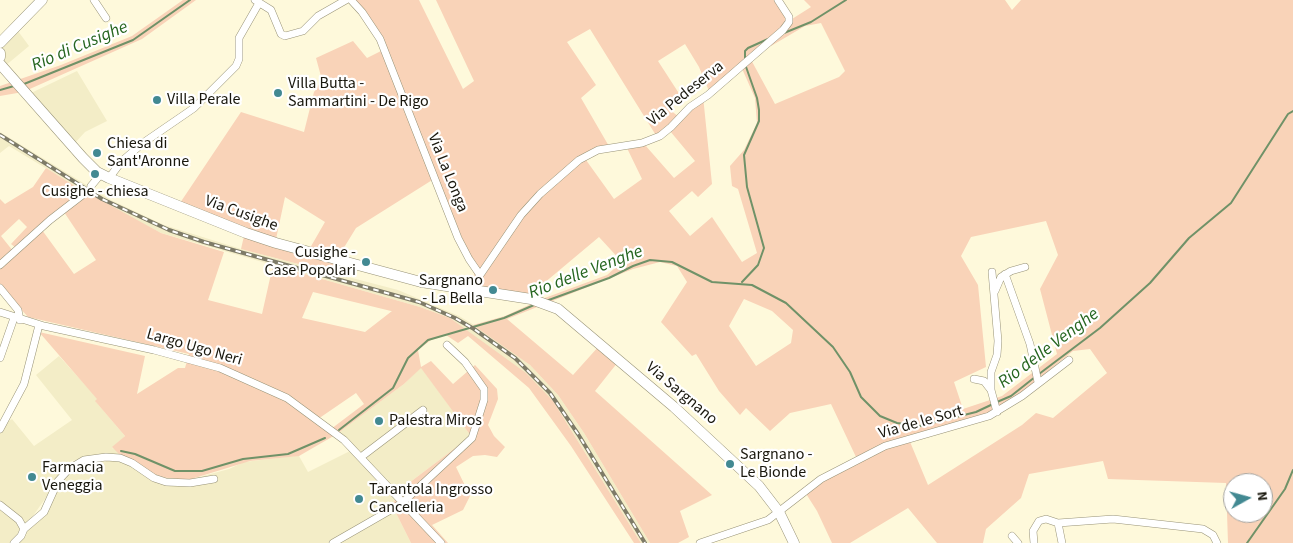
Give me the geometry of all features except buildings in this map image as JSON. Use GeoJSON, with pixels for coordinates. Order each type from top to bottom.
{"type":"FeatureCollection","features":[{"type":"Feature","properties":{"kind":"street"},"geometry":{"type":"LineString","coordinates":[[94,0],[106,18]]}},
{"type":"Feature","properties":{"kind":"street"},"geometry":{"type":"LineString","coordinates":[[91,186],[143,143],[194,108],[236,66],[239,59],[239,38],[257,1],[272,12],[280,33],[285,36],[303,31],[318,16],[346,0]]}},
{"type":"Feature","properties":{"kind":"street","name":"Via La Longa"},"geometry":{"type":"LineString","coordinates":[[351,0],[362,12],[380,39],[458,238],[468,259],[480,275]]}},
{"type":"Feature","properties":{"kind":"street","name":"Via Pedeserva"},"geometry":{"type":"LineString","coordinates":[[473,290],[480,275],[520,215],[540,194],[579,160],[598,150],[642,144],[657,137],[671,128],[690,107],[707,96],[783,30],[790,17],[778,0]]}},
{"type":"Feature","properties":{"kind":"street"},"geometry":{"type":"LineString","coordinates":[[0,42],[40,1]]}},
{"type":"Feature","properties":{"kind":"street","name":"Via Cusighe"},"geometry":{"type":"LineString","coordinates":[[0,64],[81,156],[105,176],[269,240],[421,282],[522,297]]}},
{"type":"Feature","properties":{"kind":"street"},"geometry":{"type":"LineString","coordinates":[[0,265],[50,220],[85,193]]}},
{"type":"Feature","properties":{"kind":"street"},"geometry":{"type":"LineString","coordinates":[[994,294],[1001,277],[1026,267]]}},
{"type":"Feature","properties":{"kind":"street"},"geometry":{"type":"LineString","coordinates":[[992,272],[998,341],[997,355],[991,372],[991,390],[996,409]]}},
{"type":"Feature","properties":{"kind":"street"},"geometry":{"type":"LineString","coordinates":[[1006,274],[1030,344],[1037,381]]}},
{"type":"Feature","properties":{"kind":"street"},"geometry":{"type":"LineString","coordinates":[[0,288],[18,310],[17,319],[0,358]]}},
{"type":"Feature","properties":{"kind":"street","name":"Via Sargnano"},"geometry":{"type":"LineString","coordinates":[[522,297],[542,302],[573,321],[719,447],[759,486],[779,512],[794,543]]}},
{"type":"Feature","properties":{"kind":"street","name":"Largo Ugo Neri"},"geometry":{"type":"LineString","coordinates":[[0,312],[39,325],[154,350],[234,372],[300,407],[330,428],[362,457],[441,543]]}},
{"type":"Feature","properties":{"kind":"street"},"geometry":{"type":"LineString","coordinates":[[0,429],[24,384],[39,325]]}},
{"type":"Feature","properties":{"kind":"street"},"geometry":{"type":"LineString","coordinates":[[333,543],[387,513],[404,501],[472,438],[484,400],[481,384],[456,351],[447,345]]}},
{"type":"Feature","properties":{"kind":"street","name":"Via de le Sort"},"geometry":{"type":"LineString","coordinates":[[700,543],[715,536],[761,524],[821,479],[885,446],[980,420],[1069,360]]}},
{"type":"Feature","properties":{"kind":"street"},"geometry":{"type":"LineString","coordinates":[[974,379],[984,381],[991,390]]}},
{"type":"Feature","properties":{"kind":"street"},"geometry":{"type":"LineString","coordinates":[[362,457],[423,410]]}},
{"type":"Feature","properties":{"kind":"street"},"geometry":{"type":"LineString","coordinates":[[14,543],[21,536],[24,529],[44,512],[55,486],[69,469],[88,459],[120,458],[154,478],[166,482],[190,483],[214,479]]}},
{"type":"Feature","properties":{"kind":"street"},"geometry":{"type":"LineString","coordinates":[[0,506],[19,520],[24,529]]}},
{"type":"Feature","properties":{"kind":"street"},"geometry":{"type":"LineString","coordinates":[[1034,543],[1033,531],[1039,521],[1046,519],[1058,523],[1113,519],[1198,528],[1208,532],[1217,543]]}},
{"type":"Feature","properties":{"kind":"street"},"geometry":{"type":"LineString","coordinates":[[1058,523],[1062,543]]}},
{"type":"Feature","properties":{"kind":"street"},"geometry":{"type":"LineString","coordinates":[[1012,536],[1018,543]]}},
{"type":"Feature","properties":{"kind":"shaded area"},"geometry":{"type":"Polygon","coordinates":[[[183,0],[196,0],[142,39],[23,92],[0,96],[0,86],[61,65],[132,36],[183,0]]]}},
{"type":"Feature","properties":{"kind":"shaded area"},"geometry":{"type":"Polygon","coordinates":[[[355,0],[419,0],[463,89],[474,81],[436,0],[775,0],[792,19],[811,7],[804,0],[1005,0],[1012,10],[1021,0],[1293,0],[1293,543],[1228,543],[1227,523],[1273,523],[1273,473],[1223,473],[1223,483],[1108,479],[1103,461],[1029,474],[1021,498],[986,529],[983,543],[937,543],[908,508],[850,543],[832,543],[817,511],[803,489],[856,457],[831,404],[790,413],[770,431],[746,408],[740,415],[719,391],[696,354],[692,356],[661,322],[687,282],[677,266],[660,262],[633,269],[507,319],[573,375],[599,346],[618,362],[595,391],[712,495],[680,511],[689,537],[678,543],[650,543],[584,433],[558,395],[530,365],[473,325],[505,316],[542,299],[607,275],[622,262],[599,237],[531,294],[477,288],[471,260],[437,177],[356,228],[329,272],[241,249],[244,236],[306,255],[325,222],[285,197],[276,239],[180,203],[241,112],[304,132],[314,92],[322,80],[316,58],[353,41],[367,58],[387,48],[355,0]],[[821,23],[805,26],[771,46],[758,48],[749,56],[775,104],[839,77],[845,71],[821,23]],[[590,29],[567,42],[596,85],[581,98],[610,148],[586,160],[614,199],[642,179],[626,146],[645,145],[674,178],[695,161],[670,131],[657,137],[590,29]],[[685,44],[658,61],[680,95],[670,110],[683,120],[703,96],[712,184],[698,197],[692,191],[669,211],[690,236],[712,217],[742,262],[757,253],[738,189],[732,186],[730,166],[744,150],[757,123],[755,98],[740,64],[709,91],[699,67],[685,44]],[[1046,221],[971,237],[961,256],[978,285],[986,367],[954,382],[963,409],[1002,396],[1057,354],[1040,289],[1058,255],[1046,221]],[[744,299],[729,326],[756,366],[791,343],[793,330],[772,311],[744,299]],[[1090,349],[1073,351],[1010,402],[980,418],[908,437],[928,485],[1022,425],[1036,413],[1053,418],[1107,373],[1090,349]]]}},
{"type":"Feature","properties":{"kind":"shaded area"},"geometry":{"type":"Polygon","coordinates":[[[15,27],[29,46],[5,66],[0,61],[0,45],[15,27]]]}},
{"type":"Feature","properties":{"kind":"shaded area"},"geometry":{"type":"Polygon","coordinates":[[[77,71],[107,121],[85,132],[74,144],[31,93],[77,71]]]}},
{"type":"Feature","properties":{"kind":"shaded area"},"geometry":{"type":"Polygon","coordinates":[[[0,132],[111,200],[164,225],[241,249],[398,290],[459,316],[479,328],[530,365],[558,395],[584,433],[650,543],[641,543],[553,401],[450,318],[420,307],[161,233],[110,207],[9,146],[0,153],[0,132]]]}},
{"type":"Feature","properties":{"kind":"shaded area"},"geometry":{"type":"Polygon","coordinates":[[[46,168],[83,191],[16,248],[11,244],[27,227],[19,219],[1,236],[13,251],[0,262],[0,199],[5,204],[33,187],[46,168]]]}},
{"type":"Feature","properties":{"kind":"shaded area"},"geometry":{"type":"Polygon","coordinates":[[[88,193],[161,233],[224,252],[208,300],[262,314],[273,265],[420,307],[450,318],[526,373],[553,401],[641,543],[634,543],[571,446],[529,388],[468,336],[458,343],[446,335],[431,340],[418,350],[421,367],[431,361],[453,384],[475,365],[497,389],[498,399],[488,425],[494,436],[505,447],[497,457],[473,456],[456,467],[470,496],[463,510],[432,525],[448,543],[411,543],[392,505],[401,489],[471,436],[421,368],[404,384],[337,434],[299,456],[250,461],[188,480],[159,477],[125,460],[112,447],[125,436],[95,401],[97,399],[39,332],[145,356],[137,394],[178,368],[185,368],[189,354],[28,317],[0,286],[0,269],[42,230],[74,274],[96,260],[64,212],[88,193]],[[313,292],[302,318],[365,332],[392,311],[391,311],[313,292]],[[356,393],[318,419],[331,429],[364,404],[356,393]]]}},
{"type":"Feature","properties":{"kind":"shaded area"},"geometry":{"type":"Polygon","coordinates":[[[59,356],[98,399],[96,402],[125,436],[112,448],[188,480],[229,469],[244,462],[295,456],[299,456],[308,472],[352,450],[337,434],[404,384],[421,367],[471,436],[401,489],[392,505],[411,543],[0,543],[0,427],[12,419],[34,446],[72,420],[36,375],[59,356]],[[100,454],[71,461],[64,466],[47,496],[28,523],[51,499],[57,487],[77,467],[106,462],[100,454]]]}},
{"type":"Feature","properties":{"kind":"waterway","name":"Rio di Cusighe"},"geometry":{"type":"LineString","coordinates":[[24,84],[133,40],[190,0]]}},
{"type":"Feature","properties":{"kind":"waterway"},"geometry":{"type":"LineString","coordinates":[[784,33],[811,22],[846,0]]}},
{"type":"Feature","properties":{"kind":"waterway"},"geometry":{"type":"LineString","coordinates":[[745,60],[745,51],[748,48],[768,39]]}},
{"type":"Feature","properties":{"kind":"waterway"},"geometry":{"type":"LineString","coordinates":[[742,282],[758,265],[764,248],[747,187],[744,155],[759,121],[759,110],[757,98],[745,64]]}},
{"type":"Feature","properties":{"kind":"waterway","name":"Rio di Cusighe"},"geometry":{"type":"LineString","coordinates":[[0,90],[14,86]]}},
{"type":"Feature","properties":{"kind":"waterway","name":"Rio delle Venghe"},"geometry":{"type":"LineString","coordinates":[[1039,374],[1100,328],[1150,283],[1189,238],[1231,203],[1288,114],[1293,111]]}},
{"type":"Feature","properties":{"kind":"waterway","name":"Rio delle Venghe"},"geometry":{"type":"LineString","coordinates":[[546,301],[609,278],[650,260],[672,262],[712,282],[752,285],[786,303],[833,347],[850,372],[861,397],[880,416],[897,423],[920,426],[976,412],[993,404]]}},
{"type":"Feature","properties":{"kind":"waterway","name":"Rio delle Venghe"},"geometry":{"type":"LineString","coordinates":[[339,430],[393,388],[408,358],[428,340],[504,318],[534,305]]}},
{"type":"Feature","properties":{"kind":"waterway","name":"Rio delle Venghe"},"geometry":{"type":"LineString","coordinates":[[997,402],[1011,396],[1035,377]]}},
{"type":"Feature","properties":{"kind":"waterway","name":"Rio delle Venghe"},"geometry":{"type":"LineString","coordinates":[[121,451],[135,454],[175,471],[202,471],[243,459],[288,454],[325,438]]}},
{"type":"Feature","properties":{"kind":"waterway"},"geometry":{"type":"LineString","coordinates":[[1247,543],[1285,489],[1293,470]]}},
{"type":"Feature","properties":{"kind":"railway"},"geometry":{"type":"LineString","coordinates":[[0,135],[102,199],[169,230],[204,242],[419,302],[455,318],[474,329],[515,358],[550,393],[578,434],[645,543]]}},
{"type":"Feature","properties":{"kind":"place","name":"Villa Butta - Sammartini - De Rigo"},"geometry":{"type":"Point","coordinates":[278,93]}},
{"type":"Feature","properties":{"kind":"place","name":"Villa Perale"},"geometry":{"type":"Point","coordinates":[157,100]}},
{"type":"Feature","properties":{"kind":"place","name":"Chiesa di Sant'Aronne"},"geometry":{"type":"Point","coordinates":[97,153]}},
{"type":"Feature","properties":{"kind":"place","name":"Cusighe - chiesa"},"geometry":{"type":"Point","coordinates":[95,174]}},
{"type":"Feature","properties":{"kind":"place","name":"Cusighe - Case Popolari"},"geometry":{"type":"Point","coordinates":[366,262]}},
{"type":"Feature","properties":{"kind":"place","name":"Sargnano - La Bella"},"geometry":{"type":"Point","coordinates":[493,290]}},
{"type":"Feature","properties":{"kind":"place","name":"Palestra Miros"},"geometry":{"type":"Point","coordinates":[379,421]}},
{"type":"Feature","properties":{"kind":"place","name":"Sargnano - Le Bionde"},"geometry":{"type":"Point","coordinates":[730,464]}},
{"type":"Feature","properties":{"kind":"place","name":"Farmacia Veneggia"},"geometry":{"type":"Point","coordinates":[32,477]}},
{"type":"Feature","properties":{"kind":"place","name":"Tarantola Ingrosso Cancelleria"},"geometry":{"type":"Point","coordinates":[359,499]}}]}
